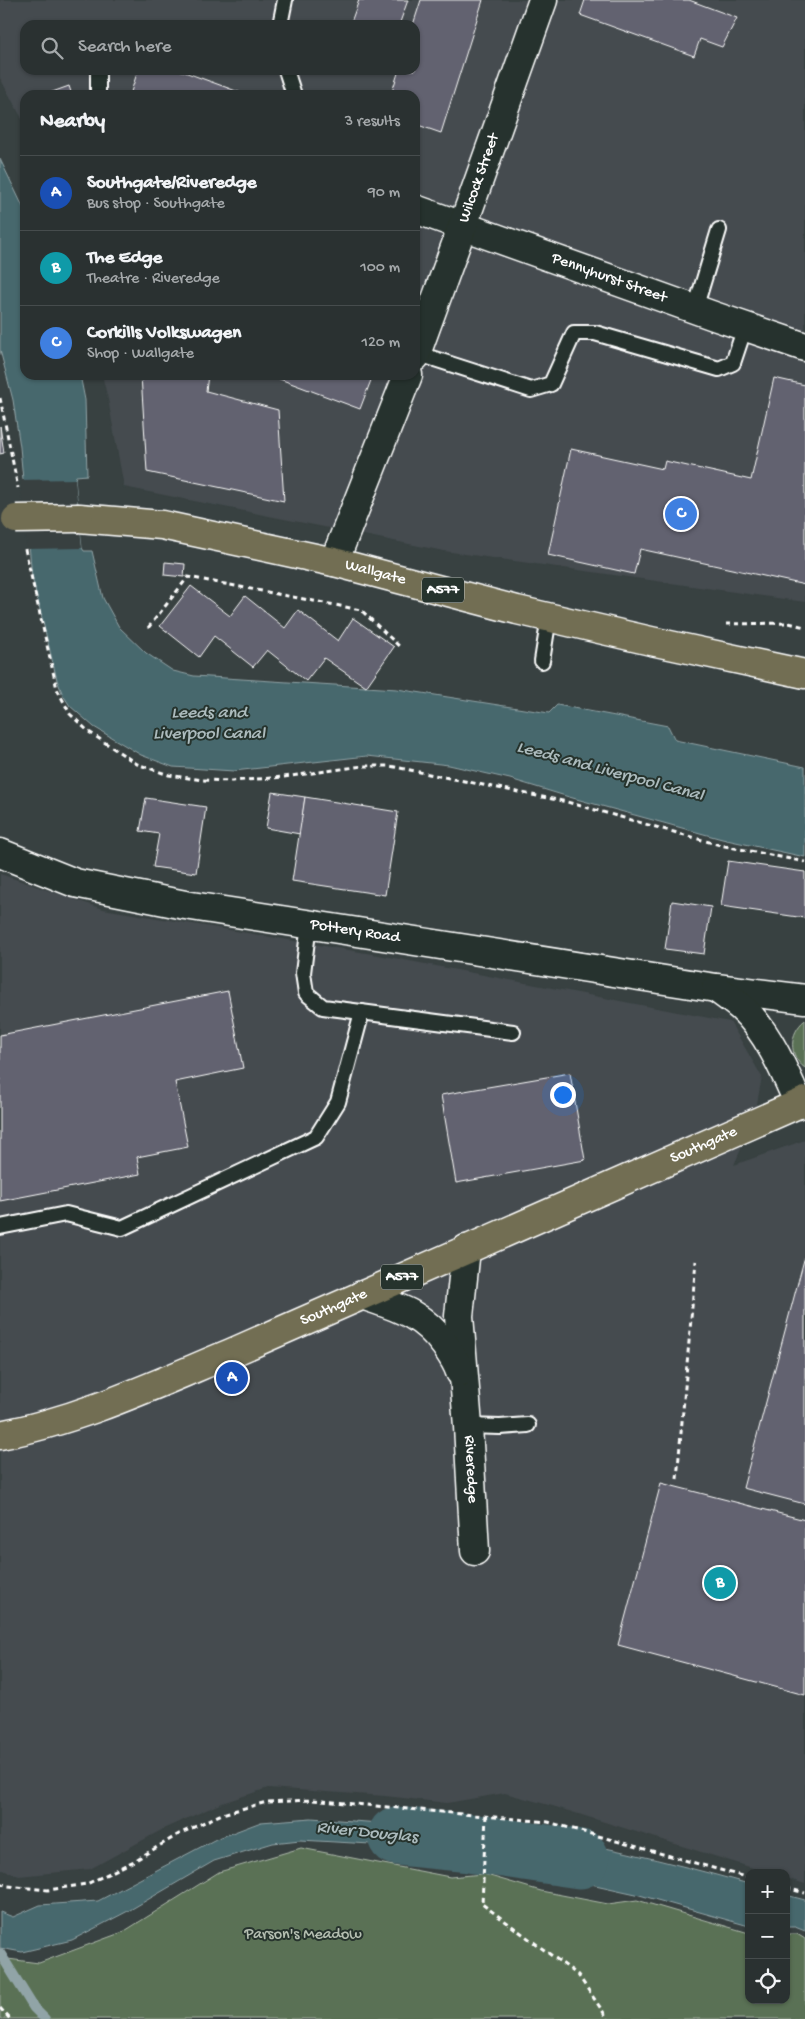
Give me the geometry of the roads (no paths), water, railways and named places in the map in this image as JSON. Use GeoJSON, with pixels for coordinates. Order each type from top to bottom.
{"type":"FeatureCollection","features":[{"type":"Feature","properties":{"kind":"highway","name":"Wallgate"},"geometry":{"type":"LineString","coordinates":[[15,519],[79,518],[162,525],[334,562],[549,617],[805,674]]}},
{"type":"Feature","properties":{"kind":"highway","name":"Southgate"},"geometry":{"type":"LineString","coordinates":[[0,1435],[18,1432],[79,1414],[140,1390],[802,1103]]}},
{"type":"Feature","properties":{"kind":"street","name":"Wilcock Street"},"geometry":{"type":"LineString","coordinates":[[420,342],[464,226],[543,0]]}},
{"type":"Feature","properties":{"kind":"street","name":"Pennyhurst Street"},"geometry":{"type":"LineString","coordinates":[[420,211],[695,309],[805,346]]}},
{"type":"Feature","properties":{"kind":"street","name":"Wilcock Street"},"geometry":{"type":"LineString","coordinates":[[334,562],[405,380]]}},
{"type":"Feature","properties":{"kind":"street","name":"Pottery Road"},"geometry":{"type":"LineString","coordinates":[[0,853],[75,883],[185,904],[716,988],[805,999]]}},
{"type":"Feature","properties":{"kind":"street","name":"Pottery Road"},"geometry":{"type":"LineString","coordinates":[[716,988],[742,1007],[767,1039],[802,1103]]}},
{"type":"Feature","properties":{"kind":"street","name":"Riveredge"},"geometry":{"type":"LineString","coordinates":[[466,1249],[459,1316],[468,1426],[475,1551]]}},
{"type":"Feature","properties":{"kind":"street","name":"Riveredge"},"geometry":{"type":"LineString","coordinates":[[362,1295],[404,1310],[424,1322],[436,1334],[457,1362],[465,1388]]}},
{"type":"Feature","properties":{"kind":"lane"},"geometry":{"type":"LineString","coordinates":[[281,20],[285,0]]}},
{"type":"Feature","properties":{"kind":"lane"},"geometry":{"type":"LineString","coordinates":[[98,75],[98,90]]}},
{"type":"Feature","properties":{"kind":"lane"},"geometry":{"type":"LineString","coordinates":[[288,75],[292,90]]}},
{"type":"Feature","properties":{"kind":"lane"},"geometry":{"type":"LineString","coordinates":[[695,309],[719,230]]}},
{"type":"Feature","properties":{"kind":"lane"},"geometry":{"type":"LineString","coordinates":[[420,357],[531,390],[551,384],[574,333],[595,333],[719,369],[733,363],[745,326]]}},
{"type":"Feature","properties":{"kind":"lane"},"geometry":{"type":"LineString","coordinates":[[542,661],[549,617]]}},
{"type":"Feature","properties":{"kind":"lane"},"geometry":{"type":"LineString","coordinates":[[309,924],[303,973],[306,993],[323,1007],[513,1032]]}},
{"type":"Feature","properties":{"kind":"lane"},"geometry":{"type":"LineString","coordinates":[[0,1227],[66,1214],[122,1228],[316,1137],[338,1102],[362,1012]]}},
{"type":"Feature","properties":{"kind":"lane"},"geometry":{"type":"LineString","coordinates":[[468,1426],[500,1427],[528,1425]]}},
{"type":"Feature","properties":{"kind":"water","name":"Leeds and Liverpool Canal"},"geometry":{"type":"Polygon","coordinates":[[[0,159],[20,201],[20,380],[81,380],[85,400],[87,475],[76,476],[75,479],[82,548],[84,551],[92,551],[103,598],[119,627],[146,653],[173,671],[194,676],[397,689],[549,713],[557,705],[668,726],[675,740],[805,767],[805,857],[722,839],[510,779],[449,765],[367,756],[234,771],[173,767],[141,755],[94,727],[70,706],[57,680],[32,577],[20,447],[13,400],[0,350],[0,159]]]}},
{"type":"Feature","properties":{"kind":"water"},"geometry":{"type":"Polygon","coordinates":[[[311,1818],[478,1830],[477,1850],[300,1840],[273,1843],[214,1861],[130,1910],[72,1940],[22,1952],[0,1948],[0,1912],[13,1917],[40,1905],[98,1901],[216,1839],[261,1822],[311,1818]]]}},
{"type":"Feature","properties":{"kind":"water"},"geometry":{"type":"Polygon","coordinates":[[[501,1830],[626,1852],[745,1883],[745,1925],[636,1894],[541,1873],[501,1856],[501,1830]]]}},
{"type":"Feature","properties":{"kind":"water"},"geometry":{"type":"Polygon","coordinates":[[[790,1896],[805,1900],[805,1931],[790,1927],[790,1896]]]}},
{"type":"Feature","properties":{"kind":"waterway","name":"River Douglas"},"geometry":{"type":"LineString","coordinates":[[397,1836],[469,1843],[580,1859]]}},
{"type":"Feature","properties":{"kind":"waterway"},"geometry":{"type":"LineString","coordinates":[[0,1953],[34,2008],[45,2019]]}},
{"type":"Feature","properties":{"kind":"place","name":"Corkills Volkswagen"},"geometry":{"type":"Point","coordinates":[681,514]}},
{"type":"Feature","properties":{"kind":"place","name":"Southgate/Riveredge"},"geometry":{"type":"Point","coordinates":[232,1378]}},
{"type":"Feature","properties":{"kind":"place","name":"The Edge"},"geometry":{"type":"Point","coordinates":[720,1583]}},
{"type":"Feature","properties":{"kind":"park label","name":"Parson's Meadow"},"geometry":{"type":"Point","coordinates":[303,1935]}}]}
